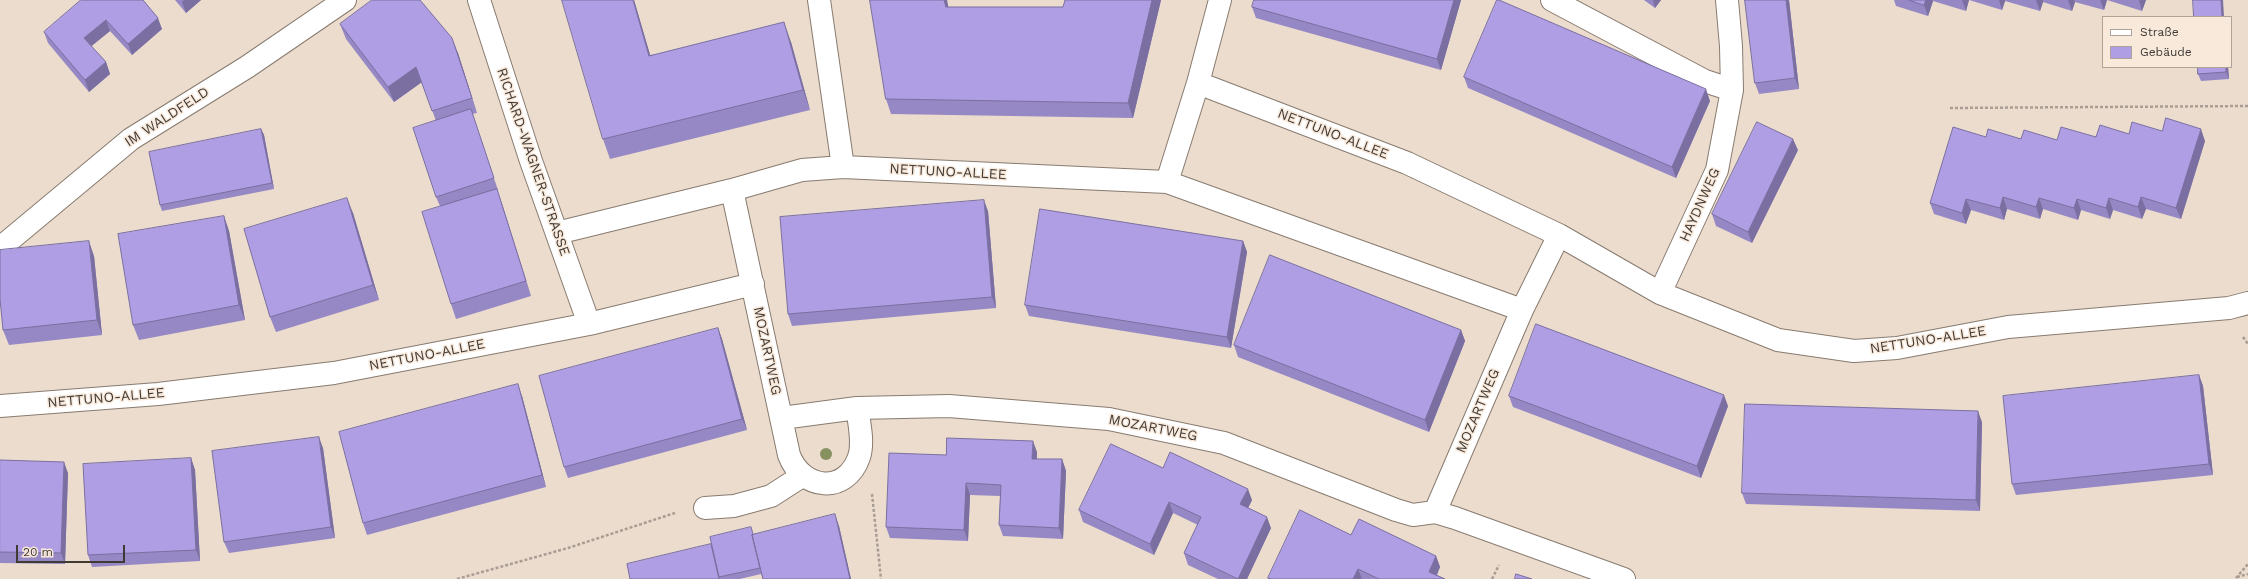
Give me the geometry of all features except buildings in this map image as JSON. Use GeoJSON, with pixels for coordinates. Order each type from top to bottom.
{"type":"FeatureCollection","features":[{"type":"Feature","properties":{"kind":"street","name":"IM WALDFELD"},"geometry":{"type":"LineString","coordinates":[[0,248],[131,139],[247,67],[345,0]]}},
{"type":"Feature","properties":{"kind":"street","name":"RICHARD-WAGNER-STRASSE"},"geometry":{"type":"LineString","coordinates":[[479,0],[589,324]]}},
{"type":"Feature","properties":{"kind":"street"},"geometry":{"type":"LineString","coordinates":[[819,0],[843,167]]}},
{"type":"Feature","properties":{"kind":"street"},"geometry":{"type":"LineString","coordinates":[[1167,182],[1198,83],[1220,0]]}},
{"type":"Feature","properties":{"kind":"street"},"geometry":{"type":"LineString","coordinates":[[1552,0],[1705,81],[1732,90]]}},
{"type":"Feature","properties":{"kind":"street","name":"HAYDNWEG"},"geometry":{"type":"LineString","coordinates":[[1660,293],[1717,170],[1732,90],[1732,46],[1727,0]]}},
{"type":"Feature","properties":{"kind":"street","name":"NETTUNO-ALLEE"},"geometry":{"type":"LineString","coordinates":[[1198,83],[1407,163],[1559,235],[1660,293],[1778,340],[1854,351],[1897,348],[2008,327],[2229,308],[2248,303]]}},
{"type":"Feature","properties":{"kind":"street","name":"NETTUNO-ALLEE"},"geometry":{"type":"LineString","coordinates":[[557,233],[732,190],[802,170],[843,167],[1167,182],[1522,310]]}},
{"type":"Feature","properties":{"kind":"street"},"geometry":{"type":"LineString","coordinates":[[732,190],[753,284]]}},
{"type":"Feature","properties":{"kind":"street"},"geometry":{"type":"LineString","coordinates":[[1522,310],[1559,235]]}},
{"type":"Feature","properties":{"kind":"street","name":"NETTUNO-ALLEE"},"geometry":{"type":"LineString","coordinates":[[0,406],[158,394],[334,373],[589,324],[753,284]]}},
{"type":"Feature","properties":{"kind":"street","name":"MOZARTWEG"},"geometry":{"type":"LineString","coordinates":[[753,284],[789,455],[793,466],[802,476]]}},
{"type":"Feature","properties":{"kind":"street","name":"MOZARTWEG"},"geometry":{"type":"LineString","coordinates":[[1435,512],[1522,310]]}},
{"type":"Feature","properties":{"kind":"street","name":"MOZARTWEG"},"geometry":{"type":"LineString","coordinates":[[782,418],[857,408],[949,406],[1108,419],[1224,443],[1396,510],[1413,514],[1435,512],[1624,579]]}},
{"type":"Feature","properties":{"kind":"street"},"geometry":{"type":"LineString","coordinates":[[705,508],[734,506],[771,496],[802,476],[818,483],[837,482],[848,475],[860,455],[857,408]]}},
{"type":"Feature","properties":{"kind":"path"},"geometry":{"type":"LineString","coordinates":[[1950,108],[2248,106]]}},
{"type":"Feature","properties":{"kind":"path"},"geometry":{"type":"LineString","coordinates":[[855,465],[870,475],[881,579]]}},
{"type":"Feature","properties":{"kind":"path"},"geometry":{"type":"LineString","coordinates":[[457,579],[568,548],[692,508],[705,508]]}},
{"type":"Feature","properties":{"kind":"path"},"geometry":{"type":"LineString","coordinates":[[2235,579],[2248,564]]}},
{"type":"Feature","properties":{"kind":"path"},"geometry":{"type":"LineString","coordinates":[[2235,579],[2248,574]]}}]}
